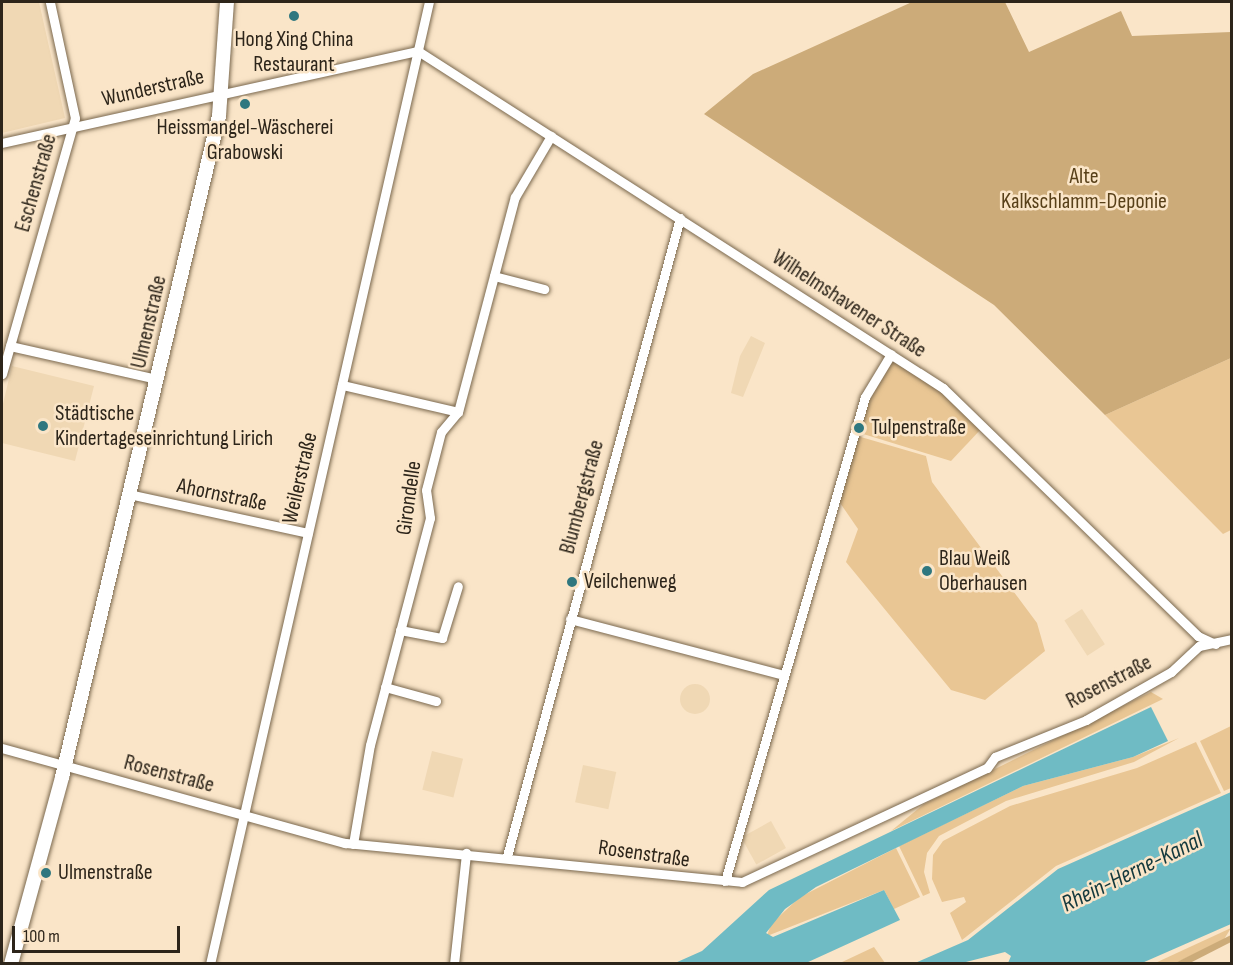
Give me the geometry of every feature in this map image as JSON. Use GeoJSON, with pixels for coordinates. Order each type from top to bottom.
{"type":"FeatureCollection","features":[{"type":"Feature","properties":{"kind":"street","name":"Eschenstraße"},"geometry":{"type":"LineString","coordinates":[[2,374],[73,125],[50,2]]}},
{"type":"Feature","properties":{"kind":"street","name":"Ulmenstraße"},"geometry":{"type":"LineString","coordinates":[[11,963],[63,766],[157,379],[221,93],[227,2]]}},
{"type":"Feature","properties":{"kind":"street","name":"Weilerstraße"},"geometry":{"type":"LineString","coordinates":[[210,963],[242,814],[429,2]]}},
{"type":"Feature","properties":{"kind":"street","name":"Wunderstraße"},"geometry":{"type":"LineString","coordinates":[[2,143],[73,125],[418,51]]}},
{"type":"Feature","properties":{"kind":"street","name":"Wilhelmshavener Straße"},"geometry":{"type":"LineString","coordinates":[[418,51],[943,388],[1198,636],[1215,644]]}},
{"type":"Feature","properties":{"kind":"street","name":"Girondelle"},"geometry":{"type":"LineString","coordinates":[[353,844],[385,687],[430,518],[428,480],[441,432],[458,412],[518,190],[551,136]]}},
{"type":"Feature","properties":{"kind":"street","name":"Blumbergstraße"},"geometry":{"type":"LineString","coordinates":[[507,856],[680,218]]}},
{"type":"Feature","properties":{"kind":"street"},"geometry":{"type":"LineString","coordinates":[[494,276],[544,289]]}},
{"type":"Feature","properties":{"kind":"street"},"geometry":{"type":"LineString","coordinates":[[10,346],[157,379]]}},
{"type":"Feature","properties":{"kind":"street"},"geometry":{"type":"LineString","coordinates":[[725,881],[865,397],[891,354]]}},
{"type":"Feature","properties":{"kind":"street"},"geometry":{"type":"LineString","coordinates":[[342,385],[458,412]]}},
{"type":"Feature","properties":{"kind":"street","name":"Ahornstraße"},"geometry":{"type":"LineString","coordinates":[[129,494],[308,533]]}},
{"type":"Feature","properties":{"kind":"street"},"geometry":{"type":"LineString","coordinates":[[400,630],[442,638],[458,586]]}},
{"type":"Feature","properties":{"kind":"street"},"geometry":{"type":"LineString","coordinates":[[570,619],[784,675]]}},
{"type":"Feature","properties":{"kind":"street","name":"Rosenstraße"},"geometry":{"type":"LineString","coordinates":[[2,748],[353,844],[507,856],[725,881],[753,880],[987,768],[995,757],[1086,720],[1171,672],[1199,646],[1232,639]]}},
{"type":"Feature","properties":{"kind":"street"},"geometry":{"type":"LineString","coordinates":[[385,687],[436,701]]}},
{"type":"Feature","properties":{"kind":"street"},"geometry":{"type":"LineString","coordinates":[[454,963],[466,853]]}},
{"type":"Feature","properties":{"kind":"shaded area"},"geometry":{"type":"Polygon","coordinates":[[[2,2],[39,2],[65,118],[2,133],[2,2]]]}},
{"type":"Feature","properties":{"kind":"shaded area"},"geometry":{"type":"Polygon","coordinates":[[[751,336],[765,343],[743,397],[731,393],[740,356],[751,336]]]}},
{"type":"Feature","properties":{"kind":"shaded area"},"geometry":{"type":"Polygon","coordinates":[[[893,358],[930,381],[982,428],[951,461],[860,433],[871,392],[893,358]]]}},
{"type":"Feature","properties":{"kind":"shaded area"},"geometry":{"type":"Polygon","coordinates":[[[1231,358],[1231,530],[1223,534],[1105,415],[1231,358]]]}},
{"type":"Feature","properties":{"kind":"shaded area","name":"Städtische Kindertageseinrichtung Lirich"},"geometry":{"type":"Polygon","coordinates":[[[12,366],[94,386],[75,461],[2,443],[2,408],[12,366]]]}},
{"type":"Feature","properties":{"kind":"shaded area","name":"Blau Weiß Oberhausen"},"geometry":{"type":"Polygon","coordinates":[[[854,435],[926,456],[932,482],[1037,623],[1045,651],[985,700],[951,690],[846,562],[858,529],[836,497],[854,435]]]}},
{"type":"Feature","properties":{"kind":"shaded area"},"geometry":{"type":"Polygon","coordinates":[[[1082,609],[1105,644],[1087,656],[1064,620],[1082,609]]]}},
{"type":"Feature","properties":{"kind":"shaded area"},"geometry":{"type":"Polygon","coordinates":[[[695,684],[706,688],[710,699],[706,710],[695,714],[684,710],[680,699],[684,688],[695,684]]]}},
{"type":"Feature","properties":{"kind":"shaded area"},"geometry":{"type":"Polygon","coordinates":[[[1151,692],[1163,699],[891,831],[924,804],[1151,692]]]}},
{"type":"Feature","properties":{"kind":"shaded area"},"geometry":{"type":"Polygon","coordinates":[[[1231,726],[1231,788],[1224,791],[1200,741],[1231,726]]]}},
{"type":"Feature","properties":{"kind":"shaded area"},"geometry":{"type":"Polygon","coordinates":[[[1179,738],[1134,762],[1006,801],[939,836],[927,853],[924,872],[930,893],[923,896],[899,846],[1023,786],[1133,757],[1179,738]]]}},
{"type":"Feature","properties":{"kind":"shaded area"},"geometry":{"type":"Polygon","coordinates":[[[1196,742],[1221,793],[1056,866],[962,940],[950,913],[966,902],[964,897],[942,902],[932,879],[933,855],[943,841],[1010,806],[1137,768],[1196,742]]]}},
{"type":"Feature","properties":{"kind":"shaded area"},"geometry":{"type":"Polygon","coordinates":[[[432,751],[463,759],[453,798],[422,790],[432,751]]]}},
{"type":"Feature","properties":{"kind":"shaded area"},"geometry":{"type":"Polygon","coordinates":[[[583,765],[616,772],[608,809],[575,802],[583,765]]]}},
{"type":"Feature","properties":{"kind":"shaded area"},"geometry":{"type":"Polygon","coordinates":[[[771,821],[786,848],[756,865],[741,837],[771,821]]]}},
{"type":"Feature","properties":{"kind":"shaded area"},"geometry":{"type":"Polygon","coordinates":[[[896,848],[920,897],[894,909],[884,890],[767,936],[771,924],[800,897],[896,848]]]}},
{"type":"Feature","properties":{"kind":"shaded area"},"geometry":{"type":"Polygon","coordinates":[[[1231,928],[1223,941],[1175,963],[1153,964],[1231,928]]]}},
{"type":"Feature","properties":{"kind":"shaded area"},"geometry":{"type":"Polygon","coordinates":[[[874,947],[885,963],[840,963],[874,947]]]}},
{"type":"Feature","properties":{"kind":"green space","name":"Alte Kalkschlamm-Deponie"},"geometry":{"type":"Polygon","coordinates":[[[912,2],[1005,2],[1029,52],[1121,11],[1132,36],[1231,32],[1231,358],[1105,415],[994,305],[704,114],[753,74],[912,2]]]}},
{"type":"Feature","properties":{"kind":"green space"},"geometry":{"type":"Polygon","coordinates":[[[1231,935],[1231,942],[1190,963],[1175,963],[1231,935]]]}},
{"type":"Feature","properties":{"kind":"water"},"geometry":{"type":"Polygon","coordinates":[[[1151,707],[1168,741],[1133,757],[1023,786],[816,887],[785,909],[766,933],[773,937],[884,890],[900,920],[806,963],[675,963],[702,951],[769,890],[1151,707]]]}},
{"type":"Feature","properties":{"kind":"water","name":"Rhein-Herne-Kanal"},"geometry":{"type":"Polygon","coordinates":[[[1231,792],[1231,924],[1142,963],[1008,963],[1011,956],[1005,952],[962,963],[915,963],[968,940],[1058,869],[1231,792]]]}},
{"type":"Feature","properties":{"kind":"place","name":"Hong Xing China Restaurant"},"geometry":{"type":"Point","coordinates":[294,16]}},
{"type":"Feature","properties":{"kind":"place","name":"Heissmangel-Wäscherei Grabowski"},"geometry":{"type":"Point","coordinates":[245,104]}},
{"type":"Feature","properties":{"kind":"place","name":"Städtische Kindertageseinrichtung Lirich"},"geometry":{"type":"Point","coordinates":[43,426]}},
{"type":"Feature","properties":{"kind":"place","name":"Tulpenstraße"},"geometry":{"type":"Point","coordinates":[859,428]}},
{"type":"Feature","properties":{"kind":"place","name":"Blau Weiß Oberhausen"},"geometry":{"type":"Point","coordinates":[927,571]}},
{"type":"Feature","properties":{"kind":"place","name":"Veilchenweg"},"geometry":{"type":"Point","coordinates":[572,582]}},
{"type":"Feature","properties":{"kind":"place","name":"Ulmenstraße"},"geometry":{"type":"Point","coordinates":[46,873]}}]}
